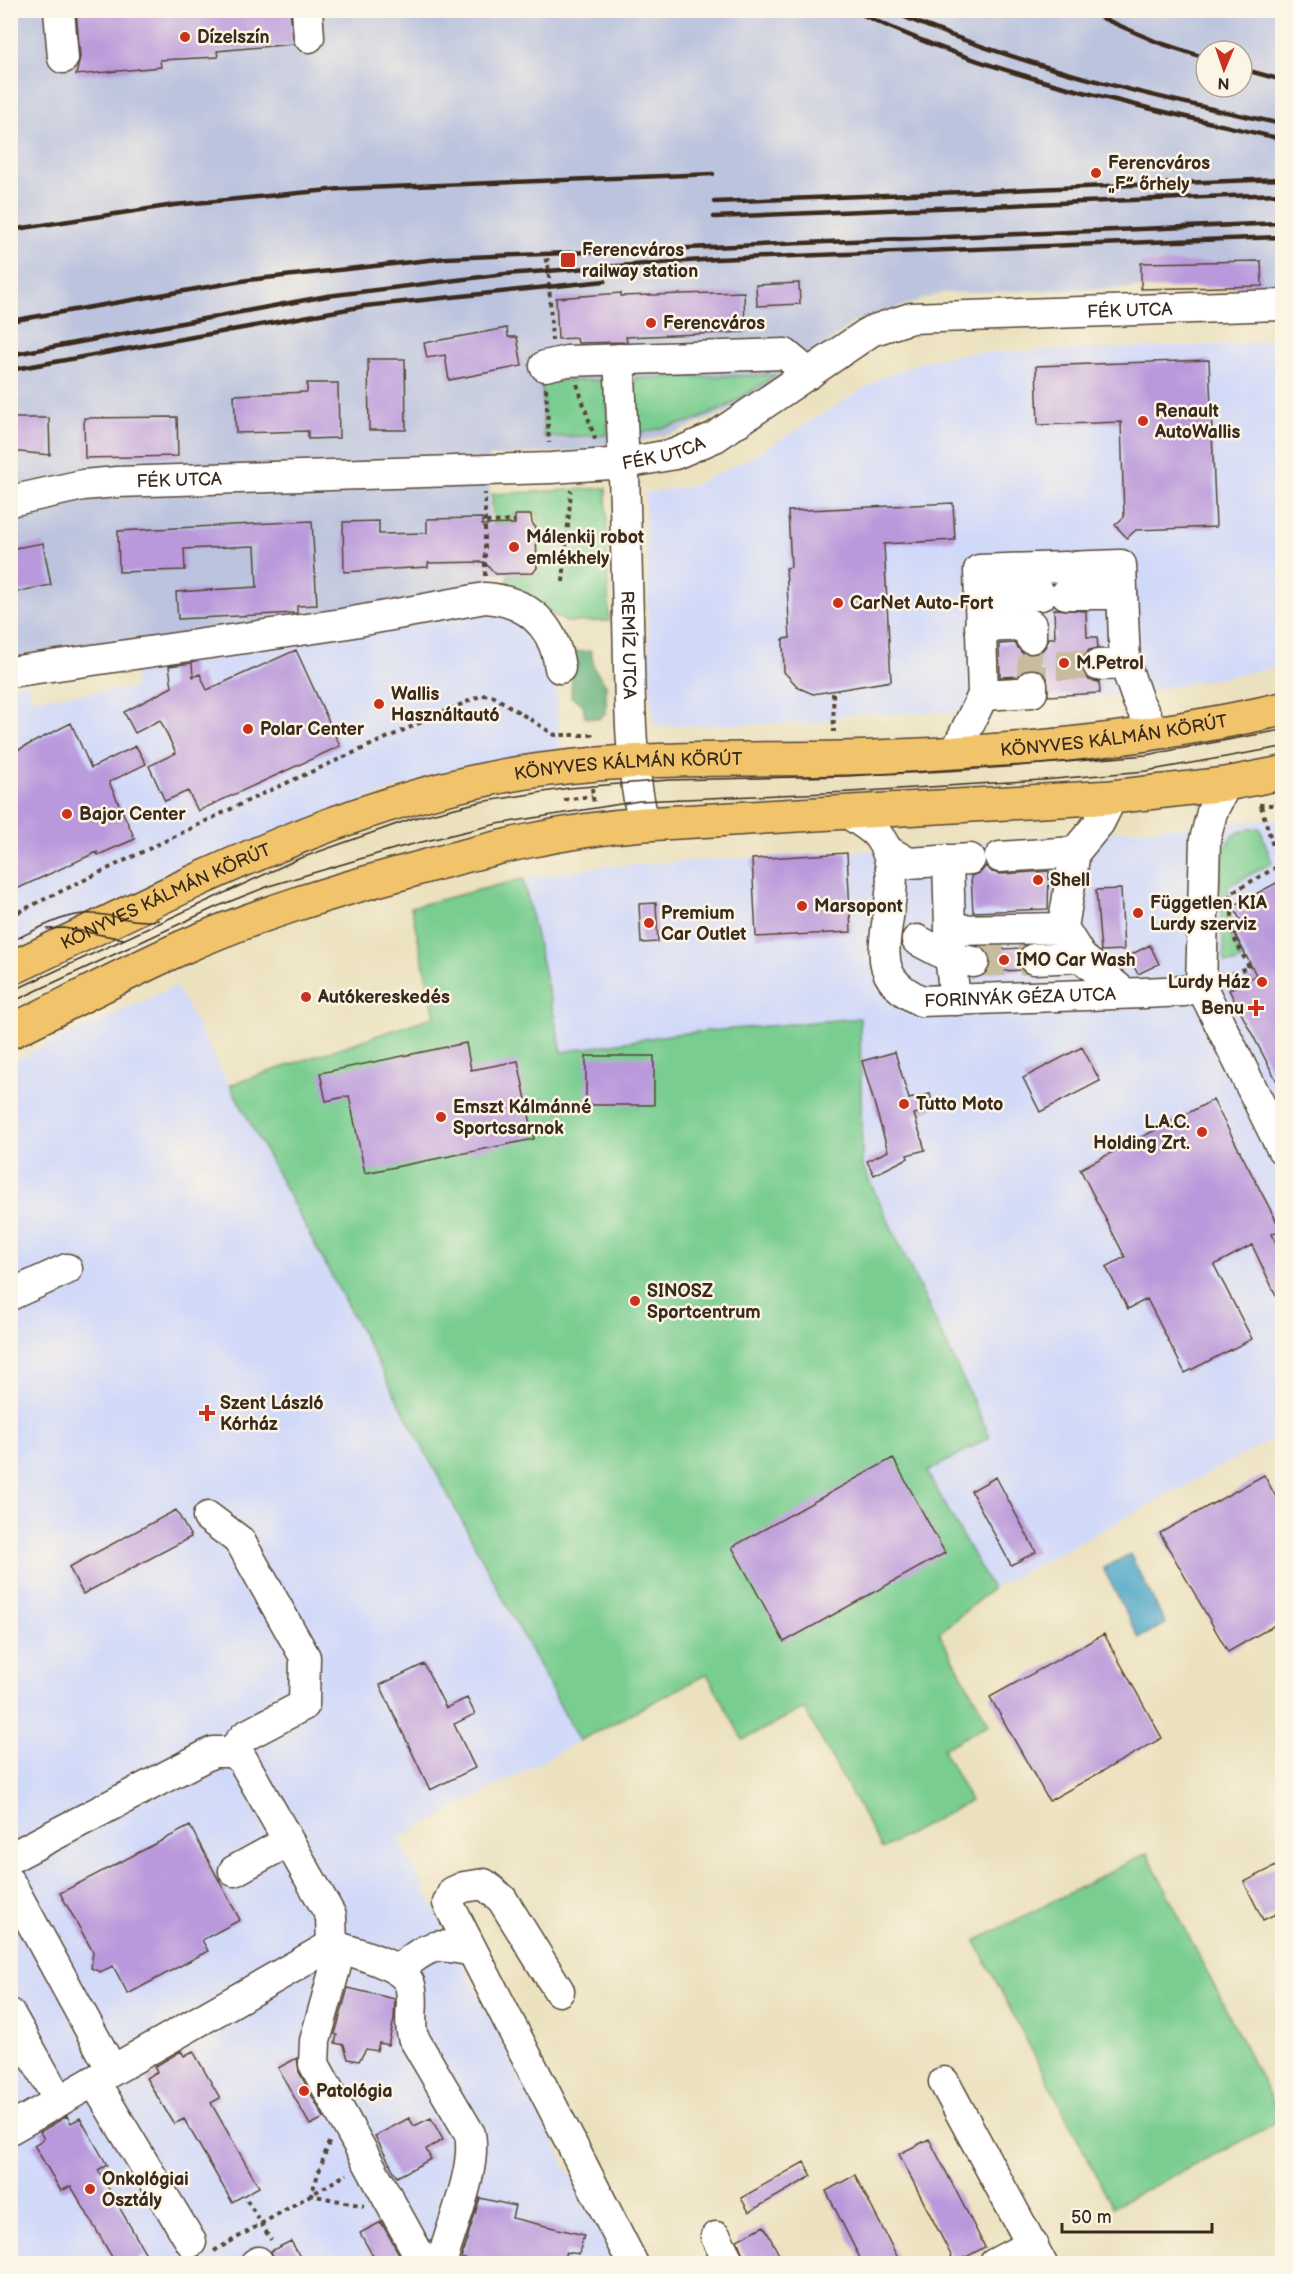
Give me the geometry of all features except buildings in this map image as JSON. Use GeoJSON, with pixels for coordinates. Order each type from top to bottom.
{"type":"FeatureCollection","features":[{"type":"Feature","properties":{"kind":"main road","name":"KÖNYVES KÁLMÁN KÖRÚT"},"geometry":{"type":"LineString","coordinates":[[10,969],[271,848],[376,808],[439,790],[522,772],[590,764],[848,758],[1055,745],[1238,719],[1282,709]]}},
{"type":"Feature","properties":{"kind":"main road"},"geometry":{"type":"LineString","coordinates":[[10,1032],[182,948],[287,905],[479,851],[595,812],[644,824],[1112,797],[1226,784],[1282,773]]}},
{"type":"Feature","properties":{"kind":"street"},"geometry":{"type":"LineString","coordinates":[[59,10],[63,58]]}},
{"type":"Feature","properties":{"kind":"street","name":"FÉK UTCA"},"geometry":{"type":"LineString","coordinates":[[10,501],[83,485],[117,482],[485,471],[613,464],[675,454],[716,437],[871,332],[911,318],[1282,305]]}},
{"type":"Feature","properties":{"kind":"street"},"geometry":{"type":"LineString","coordinates":[[555,364],[785,354],[809,374]]}},
{"type":"Feature","properties":{"kind":"street","name":"REMÍZ UTCA"},"geometry":{"type":"LineString","coordinates":[[619,360],[613,464],[634,762],[644,824]]}},
{"type":"Feature","properties":{"kind":"street"},"geometry":{"type":"LineString","coordinates":[[955,753],[983,695],[979,570],[1121,565],[1122,594],[1112,664],[1138,701],[1154,732]]}},
{"type":"Feature","properties":{"kind":"street"},"geometry":{"type":"LineString","coordinates":[[980,597],[1122,594]]}},
{"type":"Feature","properties":{"kind":"street"},"geometry":{"type":"LineString","coordinates":[[10,672],[342,624],[429,617],[485,598],[503,599],[520,604],[534,614],[553,639],[560,668]]}},
{"type":"Feature","properties":{"kind":"street"},"geometry":{"type":"LineString","coordinates":[[981,627],[1031,625],[1031,638]]}},
{"type":"Feature","properties":{"kind":"street"},"geometry":{"type":"LineString","coordinates":[[70,663],[72,676],[81,681],[130,673]]}},
{"type":"Feature","properties":{"kind":"street"},"geometry":{"type":"LineString","coordinates":[[983,695],[1032,692],[1032,685]]}},
{"type":"Feature","properties":{"kind":"street"},"geometry":{"type":"LineString","coordinates":[[1226,784],[1212,812],[1205,840],[1201,986],[1282,1149]]}},
{"type":"Feature","properties":{"kind":"street"},"geometry":{"type":"LineString","coordinates":[[1112,797],[1099,823],[1075,852],[1064,928],[1081,957],[1124,993]]}},
{"type":"Feature","properties":{"kind":"street"},"geometry":{"type":"LineString","coordinates":[[846,812],[878,835],[888,851],[909,863],[959,860],[959,950],[956,1000]]}},
{"type":"Feature","properties":{"kind":"street","name":"FORINYÁK GÉZA UTCA"},"geometry":{"type":"LineString","coordinates":[[888,851],[893,872],[885,956],[891,978],[905,992],[921,1001],[1184,991],[1201,986]]}},
{"type":"Feature","properties":{"kind":"street"},"geometry":{"type":"LineString","coordinates":[[1000,857],[1075,852]]}},
{"type":"Feature","properties":{"kind":"street"},"geometry":{"type":"LineString","coordinates":[[917,940],[959,950],[1064,928]]}},
{"type":"Feature","properties":{"kind":"street"},"geometry":{"type":"LineString","coordinates":[[1034,959],[1081,957]]}},
{"type":"Feature","properties":{"kind":"street"},"geometry":{"type":"LineString","coordinates":[[10,1295],[67,1269]]}},
{"type":"Feature","properties":{"kind":"street"},"geometry":{"type":"LineString","coordinates":[[208,1517],[240,1541],[305,1657],[304,1705],[245,1736],[231,1752]]}},
{"type":"Feature","properties":{"kind":"street"},"geometry":{"type":"LineString","coordinates":[[10,1858],[213,1752],[231,1752],[242,1759],[331,1916],[332,1945],[336,1965],[312,2053],[314,2064],[424,2264]]}},
{"type":"Feature","properties":{"kind":"street"},"geometry":{"type":"LineString","coordinates":[[234,1871],[287,1842]]}},
{"type":"Feature","properties":{"kind":"street"},"geometry":{"type":"LineString","coordinates":[[10,1882],[104,2075],[201,2247]]}},
{"type":"Feature","properties":{"kind":"street"},"geometry":{"type":"LineString","coordinates":[[559,1991],[502,1899],[484,1884],[464,1887],[453,1892],[448,1903],[630,2259]]}},
{"type":"Feature","properties":{"kind":"street"},"geometry":{"type":"LineString","coordinates":[[398,1969],[420,1954],[441,1944],[472,1951]]}},
{"type":"Feature","properties":{"kind":"street"},"geometry":{"type":"LineString","coordinates":[[10,2129],[332,1945],[398,1969],[410,1987],[409,2024],[413,2037],[470,2134],[473,2148],[470,2168],[441,2264]]}},
{"type":"Feature","properties":{"kind":"street"},"geometry":{"type":"LineString","coordinates":[[10,2014],[59,2101]]}},
{"type":"Feature","properties":{"kind":"street"},"geometry":{"type":"LineString","coordinates":[[944,2082],[1037,2254],[994,2264]]}},
{"type":"Feature","properties":{"kind":"street"},"geometry":{"type":"LineString","coordinates":[[716,2237],[730,2264]]}},
{"type":"Feature","properties":{"kind":"path"},"geometry":{"type":"LineString","coordinates":[[544,261],[548,260],[555,364],[551,468]]}},
{"type":"Feature","properties":{"kind":"path"},"geometry":{"type":"LineString","coordinates":[[555,364],[588,414],[613,464]]}},
{"type":"Feature","properties":{"kind":"path"},"geometry":{"type":"LineString","coordinates":[[485,471],[485,598]]}},
{"type":"Feature","properties":{"kind":"path"},"geometry":{"type":"LineString","coordinates":[[563,582],[569,498]]}},
{"type":"Feature","properties":{"kind":"path"},"geometry":{"type":"LineString","coordinates":[[486,522],[515,521]]}},
{"type":"Feature","properties":{"kind":"path"},"geometry":{"type":"LineString","coordinates":[[833,693],[834,733]]}},
{"type":"Feature","properties":{"kind":"path"},"geometry":{"type":"LineString","coordinates":[[10,916],[262,794],[482,695],[494,696],[555,735],[592,735],[588,745],[595,812],[564,800]]}},
{"type":"Feature","properties":{"kind":"path"},"geometry":{"type":"LineString","coordinates":[[1254,803],[1261,806],[1282,805]]}},
{"type":"Feature","properties":{"kind":"path"},"geometry":{"type":"LineString","coordinates":[[1234,973],[1250,967],[1233,936],[1231,893],[1281,865],[1261,806]]}},
{"type":"Feature","properties":{"kind":"path"},"geometry":{"type":"LineString","coordinates":[[311,2195],[335,2126],[342,2115]]}},
{"type":"Feature","properties":{"kind":"path"},"geometry":{"type":"LineString","coordinates":[[201,2247],[261,2223],[368,2161]]}},
{"type":"Feature","properties":{"kind":"path"},"geometry":{"type":"LineString","coordinates":[[311,2195],[384,2210],[392,2205]]}},
{"type":"Feature","properties":{"kind":"path"},"geometry":{"type":"LineString","coordinates":[[247,2200],[261,2223],[262,2257]]}},
{"type":"Feature","properties":{"kind":"shaded area"},"geometry":{"type":"Polygon","coordinates":[[[11,11],[1282,11],[1282,284],[942,293],[854,322],[771,389],[726,412],[674,433],[606,449],[489,456],[491,591],[11,668],[11,11]]]}},
{"type":"Feature","properties":{"kind":"shaded area"},"geometry":{"type":"Polygon","coordinates":[[[1282,339],[1282,666],[1148,691],[959,712],[843,715],[820,723],[655,726],[650,687],[645,493],[692,486],[750,458],[883,377],[925,361],[967,353],[1236,344],[1282,339]]]}},
{"type":"Feature","properties":{"kind":"shaded area"},"geometry":{"type":"Polygon","coordinates":[[[486,613],[514,618],[539,639],[555,675],[560,752],[508,759],[398,787],[225,854],[11,949],[11,685],[28,682],[31,699],[135,688],[134,664],[486,613]]]}},
{"type":"Feature","properties":{"kind":"shaded area"},"geometry":{"type":"Polygon","coordinates":[[[1282,818],[1282,1434],[992,1589],[927,1472],[990,1437],[862,1165],[860,1018],[675,1034],[562,1052],[523,879],[597,867],[909,848],[1282,818]]]}},
{"type":"Feature","properties":{"kind":"shaded area","name":"Szent László Kórház"},"geometry":{"type":"Polygon","coordinates":[[[176,986],[579,1741],[399,1839],[615,2263],[11,2263],[10,1062],[176,986]]]}},
{"type":"Feature","properties":{"kind":"green space"},"geometry":{"type":"Polygon","coordinates":[[[776,375],[728,406],[696,420],[636,434],[635,378],[776,375]]]}},
{"type":"Feature","properties":{"kind":"green space"},"geometry":{"type":"Polygon","coordinates":[[[607,380],[608,435],[544,437],[542,381],[607,380]]]}},
{"type":"Feature","properties":{"kind":"green space"},"geometry":{"type":"Polygon","coordinates":[[[606,488],[609,621],[566,622],[538,606],[508,599],[508,575],[539,574],[538,513],[514,513],[514,523],[493,524],[492,494],[606,488]]]}},
{"type":"Feature","properties":{"kind":"green space"},"geometry":{"type":"Polygon","coordinates":[[[591,651],[594,668],[606,685],[606,714],[598,719],[585,717],[583,704],[571,697],[573,652],[591,651]]]}},
{"type":"Feature","properties":{"kind":"green space"},"geometry":{"type":"Polygon","coordinates":[[[1260,828],[1272,863],[1228,886],[1231,937],[1243,959],[1235,963],[1225,963],[1220,898],[1221,864],[1230,839],[1240,832],[1260,828]]]}},
{"type":"Feature","properties":{"kind":"green space","name":"SINOSZ Sportcentrum"},"geometry":{"type":"Polygon","coordinates":[[[523,879],[562,1052],[675,1034],[860,1018],[862,1165],[990,1437],[927,1472],[992,1589],[939,1633],[989,1724],[943,1749],[970,1801],[882,1849],[804,1708],[743,1740],[707,1674],[579,1741],[230,1085],[435,1016],[411,907],[523,879]]]}},
{"type":"Feature","properties":{"kind":"green space"},"geometry":{"type":"Polygon","coordinates":[[[1147,1853],[1282,2120],[1113,2207],[975,1941],[1147,1853]]]}},
{"type":"Feature","properties":{"kind":"water"},"geometry":{"type":"Polygon","coordinates":[[[1130,1554],[1166,1624],[1139,1638],[1103,1568],[1130,1554]]]}},
{"type":"Feature","properties":{"kind":"tunnel"},"geometry":{"type":"LineString","coordinates":[[1032,685],[1032,665],[1098,665]]}},
{"type":"Feature","properties":{"kind":"tunnel"},"geometry":{"type":"LineString","coordinates":[[974,962],[1034,959]]}},
{"type":"Feature","properties":{"kind":"tram line"},"geometry":{"type":"LineString","coordinates":[[10,992],[298,859],[414,818],[480,802],[569,788],[669,780],[848,776],[1146,755],[1282,730]]}},
{"type":"Feature","properties":{"kind":"tram line"},"geometry":{"type":"LineString","coordinates":[[10,1003],[216,907],[269,886],[397,848],[497,824],[639,801],[850,792],[1146,771],[1282,747]]}},
{"type":"Feature","properties":{"kind":"tram line"},"geometry":{"type":"LineString","coordinates":[[10,942],[51,923],[83,914],[143,921],[159,920]]}},
{"type":"Feature","properties":{"kind":"tram line"},"geometry":{"type":"LineString","coordinates":[[47,929],[64,928],[124,939]]}},
{"type":"Feature","properties":{"kind":"railway"},"geometry":{"type":"LineString","coordinates":[[853,10],[957,54],[1010,71],[1118,101],[1282,139]]}},
{"type":"Feature","properties":{"kind":"railway"},"geometry":{"type":"LineString","coordinates":[[888,10],[936,30],[1033,63],[1132,90],[1282,124]]}},
{"type":"Feature","properties":{"kind":"railway"},"geometry":{"type":"LineString","coordinates":[[1084,10],[1157,42],[1194,54]]}},
{"type":"Feature","properties":{"kind":"railway"},"geometry":{"type":"LineString","coordinates":[[1254,72],[1282,80]]}},
{"type":"Feature","properties":{"kind":"railway"},"geometry":{"type":"LineString","coordinates":[[10,230],[174,205],[340,189],[713,174]]}},
{"type":"Feature","properties":{"kind":"railway"},"geometry":{"type":"LineString","coordinates":[[714,202],[1282,179]]}},
{"type":"Feature","properties":{"kind":"railway"},"geometry":{"type":"LineString","coordinates":[[714,217],[1282,194]]}},
{"type":"Feature","properties":{"kind":"railway"},"geometry":{"type":"LineString","coordinates":[[10,321],[248,280],[447,258],[1282,223]]}},
{"type":"Feature","properties":{"kind":"railway"},"geometry":{"type":"LineString","coordinates":[[10,355],[327,296],[505,274],[716,259],[1282,237]]}},
{"type":"Feature","properties":{"kind":"railway"},"geometry":{"type":"LineString","coordinates":[[10,370],[365,306],[605,281]]}},
{"type":"Feature","properties":{"kind":"place","name":"Dízelszín"},"geometry":{"type":"Point","coordinates":[185,37]}},
{"type":"Feature","properties":{"kind":"place","name":"Ferencváros „F” őrhely"},"geometry":{"type":"Point","coordinates":[1096,173]}},
{"type":"Feature","properties":{"kind":"place","name":"Ferencváros railway station"},"geometry":{"type":"Point","coordinates":[568,260]}},
{"type":"Feature","properties":{"kind":"place","name":"Ferencváros"},"geometry":{"type":"Point","coordinates":[651,323]}},
{"type":"Feature","properties":{"kind":"place","name":"Renault AutoWallis"},"geometry":{"type":"Point","coordinates":[1143,421]}},
{"type":"Feature","properties":{"kind":"place","name":"Málenkij robot emlékhely"},"geometry":{"type":"Point","coordinates":[514,547]}},
{"type":"Feature","properties":{"kind":"place","name":"CarNet Auto-Fort"},"geometry":{"type":"Point","coordinates":[838,603]}},
{"type":"Feature","properties":{"kind":"place","name":"M.Petrol"},"geometry":{"type":"Point","coordinates":[1064,663]}},
{"type":"Feature","properties":{"kind":"place","name":"Wallis Használtautó"},"geometry":{"type":"Point","coordinates":[379,704]}},
{"type":"Feature","properties":{"kind":"place","name":"Polar Center"},"geometry":{"type":"Point","coordinates":[248,729]}},
{"type":"Feature","properties":{"kind":"place","name":"Bajor Center"},"geometry":{"type":"Point","coordinates":[67,814]}},
{"type":"Feature","properties":{"kind":"place","name":"Shell"},"geometry":{"type":"Point","coordinates":[1038,880]}},
{"type":"Feature","properties":{"kind":"place","name":"Marsopont"},"geometry":{"type":"Point","coordinates":[802,906]}},
{"type":"Feature","properties":{"kind":"place","name":"Független KIA Lurdy szerviz"},"geometry":{"type":"Point","coordinates":[1138,913]}},
{"type":"Feature","properties":{"kind":"place","name":"Premium Car Outlet"},"geometry":{"type":"Point","coordinates":[649,923]}},
{"type":"Feature","properties":{"kind":"place","name":"IMO Car Wash"},"geometry":{"type":"Point","coordinates":[1004,960]}},
{"type":"Feature","properties":{"kind":"place","name":"Lurdy Ház"},"geometry":{"type":"Point","coordinates":[1262,982]}},
{"type":"Feature","properties":{"kind":"place","name":"Autókereskedés"},"geometry":{"type":"Point","coordinates":[306,997]}},
{"type":"Feature","properties":{"kind":"place","name":"Benu"},"geometry":{"type":"Point","coordinates":[1256,1008]}},
{"type":"Feature","properties":{"kind":"place","name":"Tutto Moto"},"geometry":{"type":"Point","coordinates":[904,1104]}},
{"type":"Feature","properties":{"kind":"place","name":"Emszt Kálmánné Sportcsarnok"},"geometry":{"type":"Point","coordinates":[441,1117]}},
{"type":"Feature","properties":{"kind":"place","name":"L.A.C. Holding Zrt."},"geometry":{"type":"Point","coordinates":[1202,1132]}},
{"type":"Feature","properties":{"kind":"place","name":"SINOSZ Sportcentrum"},"geometry":{"type":"Point","coordinates":[635,1301]}},
{"type":"Feature","properties":{"kind":"place","name":"Szent László Kórház"},"geometry":{"type":"Point","coordinates":[207,1413]}},
{"type":"Feature","properties":{"kind":"place","name":"Patológia"},"geometry":{"type":"Point","coordinates":[304,2091]}},
{"type":"Feature","properties":{"kind":"place","name":"Onkológiai Osztály"},"geometry":{"type":"Point","coordinates":[90,2189]}}]}
